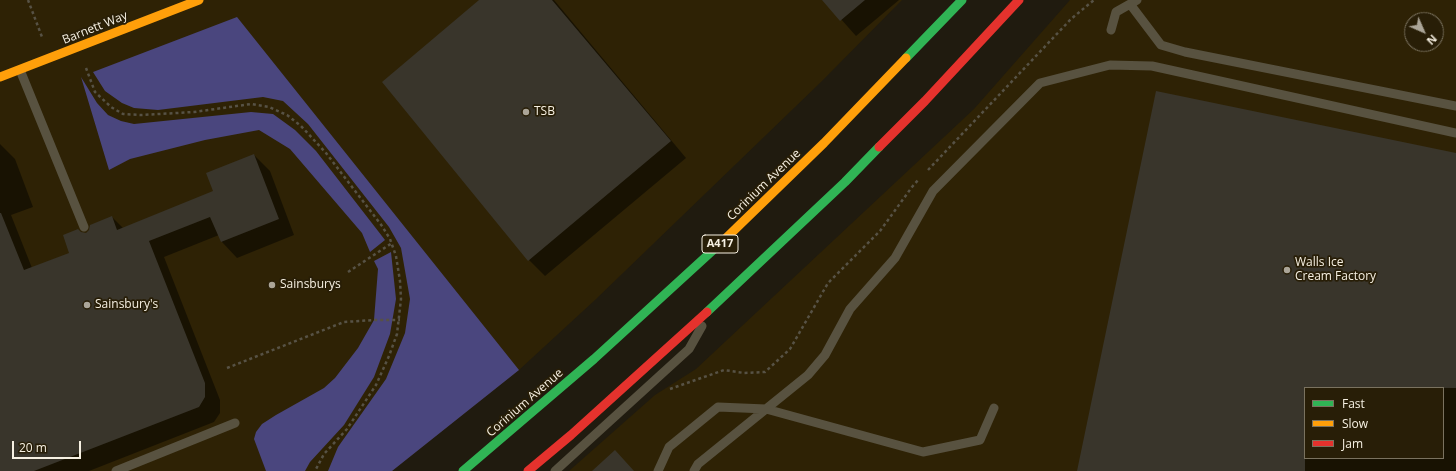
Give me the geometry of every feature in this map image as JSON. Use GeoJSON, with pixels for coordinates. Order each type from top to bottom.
{"type":"FeatureCollection","features":[{"type":"Feature","properties":{"kind":"main road","name":"Barnett Way"},"geometry":{"type":"LineString","coordinates":[[0,78],[199,0]]}},
{"type":"Feature","properties":{"kind":"main road","name":"Corinium Avenue"},"geometry":{"type":"LineString","coordinates":[[463,471],[594,359],[710,254],[824,143],[962,0]]}},
{"type":"Feature","properties":{"kind":"main road"},"geometry":{"type":"LineString","coordinates":[[528,471],[571,436],[714,306],[850,176],[925,101],[1019,0]]}},
{"type":"Feature","properties":{"kind":"lane"},"geometry":{"type":"LineString","coordinates":[[1111,30],[1116,12],[1134,2],[1162,45],[1185,52],[1456,106]]}},
{"type":"Feature","properties":{"kind":"lane"},"geometry":{"type":"LineString","coordinates":[[694,471],[698,464],[808,375],[825,354],[850,309],[895,258],[933,191],[1040,83],[1110,65],[1152,66],[1456,134]]}},
{"type":"Feature","properties":{"kind":"lane"},"geometry":{"type":"LineString","coordinates":[[20,70],[84,227]]}},
{"type":"Feature","properties":{"kind":"lane"},"geometry":{"type":"LineString","coordinates":[[555,471],[689,349],[714,306]]}},
{"type":"Feature","properties":{"kind":"lane"},"geometry":{"type":"LineString","coordinates":[[658,471],[669,447],[718,407],[766,409],[923,452],[980,440],[994,408]]}},
{"type":"Feature","properties":{"kind":"lane"},"geometry":{"type":"LineString","coordinates":[[116,471],[235,423]]}},
{"type":"Feature","properties":{"kind":"path"},"geometry":{"type":"LineString","coordinates":[[28,0],[51,59]]}},
{"type":"Feature","properties":{"kind":"path"},"geometry":{"type":"LineString","coordinates":[[928,171],[1071,19],[1094,0]]}},
{"type":"Feature","properties":{"kind":"path"},"geometry":{"type":"LineString","coordinates":[[78,47],[95,92],[111,107],[123,114],[141,115],[194,112],[251,104],[269,107],[286,115],[301,126],[326,152],[382,226],[392,243],[396,256],[401,299],[400,320],[397,334],[376,385],[348,429],[324,454],[315,471]]}},
{"type":"Feature","properties":{"kind":"path"},"geometry":{"type":"LineString","coordinates":[[668,390],[724,370],[744,373],[765,372],[790,349],[828,283],[880,231],[922,176]]}},
{"type":"Feature","properties":{"kind":"path"},"geometry":{"type":"LineString","coordinates":[[348,272],[392,243]]}},
{"type":"Feature","properties":{"kind":"path"},"geometry":{"type":"LineString","coordinates":[[227,368],[344,322],[400,320]]}},
{"type":"Feature","properties":{"kind":"shaded area"},"geometry":{"type":"Polygon","coordinates":[[[0,0],[902,0],[822,81],[595,300],[519,370],[392,471],[0,471],[0,0]]]}},
{"type":"Feature","properties":{"kind":"shaded area"},"geometry":{"type":"Polygon","coordinates":[[[1070,0],[1456,0],[1456,471],[569,471],[655,395],[696,369],[974,109],[1070,0]]]}},
{"type":"Feature","properties":{"kind":"shaded area"},"geometry":{"type":"Polygon","coordinates":[[[237,17],[519,370],[392,471],[328,471],[338,447],[386,379],[405,333],[410,299],[401,248],[389,227],[308,124],[283,101],[263,97],[158,110],[134,108],[122,103],[105,91],[93,72],[237,17]]]}},
{"type":"Feature","properties":{"kind":"shaded area"},"geometry":{"type":"Polygon","coordinates":[[[81,77],[97,103],[108,115],[121,121],[134,124],[251,112],[273,114],[295,130],[316,151],[385,240],[370,252],[362,233],[290,149],[259,130],[205,140],[130,159],[109,170],[81,77]]]}},
{"type":"Feature","properties":{"kind":"shaded area"},"geometry":{"type":"Polygon","coordinates":[[[391,252],[396,299],[390,334],[374,377],[344,425],[310,462],[305,471],[266,471],[254,439],[256,432],[262,424],[324,388],[335,378],[358,348],[374,320],[378,269],[374,261],[391,252]]]}},
{"type":"Feature","properties":{"kind":"building","name":"TSB"},"geometry":{"type":"Polygon","coordinates":[[[479,0],[552,0],[671,141],[528,261],[382,82],[479,0]]]}},
{"type":"Feature","properties":{"kind":"building"},"geometry":{"type":"Polygon","coordinates":[[[822,0],[865,0],[840,21],[822,0]]]}},
{"type":"Feature","properties":{"kind":"building","name":"Walls Ice Cream Factory"},"geometry":{"type":"Polygon","coordinates":[[[1156,91],[1456,153],[1456,388],[1304,387],[1305,471],[1077,471],[1156,91]]]}},
{"type":"Feature","properties":{"kind":"building","name":"Sainsbury's"},"geometry":{"type":"Polygon","coordinates":[[[254,154],[279,219],[221,242],[210,217],[149,241],[205,383],[205,397],[199,407],[34,471],[0,471],[0,213],[24,270],[69,253],[63,235],[78,229],[81,232],[86,233],[89,230],[90,225],[112,216],[117,230],[213,191],[206,173],[254,154]]]}},
{"type":"Feature","properties":{"kind":"building"},"geometry":{"type":"Polygon","coordinates":[[[615,450],[634,471],[592,471],[615,450]]]}},
{"type":"Feature","properties":{"kind":"traffic: fast"},"geometry":{"type":"LineString","coordinates":[[906,58],[962,0]]}},
{"type":"Feature","properties":{"kind":"traffic: fast"},"geometry":{"type":"LineString","coordinates":[[707,312],[845,182],[879,147]]}},
{"type":"Feature","properties":{"kind":"traffic: fast"},"geometry":{"type":"LineString","coordinates":[[463,471],[594,359],[722,242]]}},
{"type":"Feature","properties":{"kind":"traffic: slow"},"geometry":{"type":"LineString","coordinates":[[0,77],[199,0]]}},
{"type":"Feature","properties":{"kind":"traffic: slow"},"geometry":{"type":"LineString","coordinates":[[722,242],[824,143],[906,58]]}},
{"type":"Feature","properties":{"kind":"traffic: jam"},"geometry":{"type":"LineString","coordinates":[[879,147],[925,101],[1019,0]]}},
{"type":"Feature","properties":{"kind":"traffic: jam"},"geometry":{"type":"LineString","coordinates":[[528,471],[571,435],[707,312]]}},
{"type":"Feature","properties":{"kind":"place","name":"TSB"},"geometry":{"type":"Point","coordinates":[526,112]}},
{"type":"Feature","properties":{"kind":"place","name":"Walls Ice Cream Factory"},"geometry":{"type":"Point","coordinates":[1287,270]}},
{"type":"Feature","properties":{"kind":"place","name":"Sainsburys"},"geometry":{"type":"Point","coordinates":[272,285]}},
{"type":"Feature","properties":{"kind":"place","name":"Sainsbury's"},"geometry":{"type":"Point","coordinates":[87,305]}}]}
